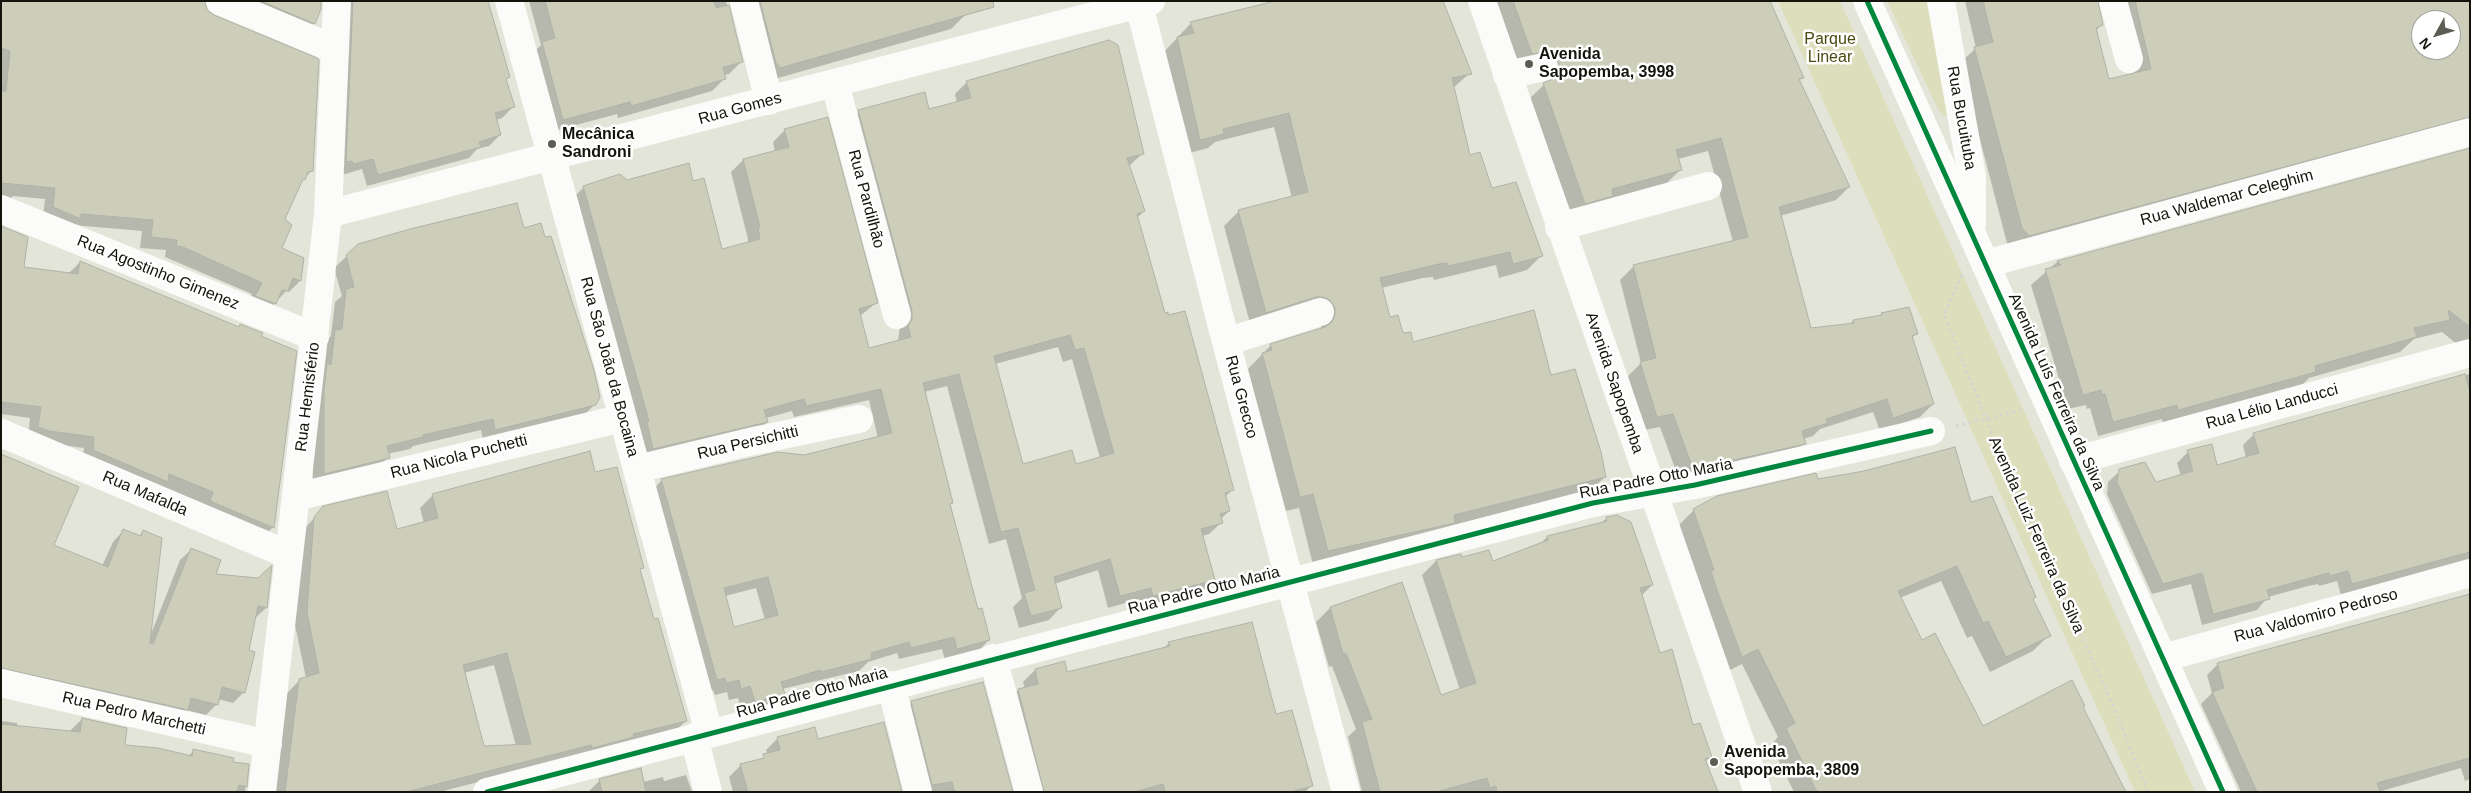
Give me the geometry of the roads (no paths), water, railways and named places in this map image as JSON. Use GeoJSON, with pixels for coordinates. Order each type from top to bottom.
{"type":"FeatureCollection","features":[{"type":"Feature","properties":{"kind":"street"},"geometry":{"type":"LineString","coordinates":[[220,1],[335,49]]}},
{"type":"Feature","properties":{"kind":"street","name":"Rua Hemisfério"},"geometry":{"type":"LineString","coordinates":[[262,792],[328,214],[337,1]]}},
{"type":"Feature","properties":{"kind":"street","name":"Rua São João da Bocaina"},"geometry":{"type":"LineString","coordinates":[[509,1],[637,469],[701,735],[708,792]]}},
{"type":"Feature","properties":{"kind":"street"},"geometry":{"type":"LineString","coordinates":[[744,1],[769,102]]}},
{"type":"Feature","properties":{"kind":"street","name":"Avenida Sapopemba"},"geometry":{"type":"LineString","coordinates":[[1482,1],[1559,227],[1758,792]]}},
{"type":"Feature","properties":{"kind":"street","name":"Avenida Luís Ferreira da Silva"},"geometry":{"type":"LineString","coordinates":[[1867,1],[2223,792]]}},
{"type":"Feature","properties":{"kind":"street","name":"Rua Bucuituba"},"geometry":{"type":"LineString","coordinates":[[1941,1],[1972,176],[1972,236]]}},
{"type":"Feature","properties":{"kind":"street"},"geometry":{"type":"LineString","coordinates":[[2113,1],[2129,58]]}},
{"type":"Feature","properties":{"kind":"street","name":"Rua Gomes"},"geometry":{"type":"LineString","coordinates":[[328,214],[769,102],[1142,2]]}},
{"type":"Feature","properties":{"kind":"street","name":"Rua Grecco"},"geometry":{"type":"LineString","coordinates":[[1142,2],[1226,342],[1346,792]]}},
{"type":"Feature","properties":{"kind":"street"},"geometry":{"type":"LineString","coordinates":[[1507,75],[1544,67]]}},
{"type":"Feature","properties":{"kind":"street","name":"Rua Pardilhão"},"geometry":{"type":"LineString","coordinates":[[835,84],[897,315]]}},
{"type":"Feature","properties":{"kind":"street","name":"Rua Waldemar Celeghim"},"geometry":{"type":"LineString","coordinates":[[1985,264],[2470,132]]}},
{"type":"Feature","properties":{"kind":"street"},"geometry":{"type":"LineString","coordinates":[[1559,227],[1708,186]]}},
{"type":"Feature","properties":{"kind":"street","name":"Rua Agostinho Gimenez"},"geometry":{"type":"LineString","coordinates":[[1,209],[315,337]]}},
{"type":"Feature","properties":{"kind":"street"},"geometry":{"type":"LineString","coordinates":[[1226,342],[1320,312]]}},
{"type":"Feature","properties":{"kind":"street","name":"Rua Lélio Landucci"},"geometry":{"type":"LineString","coordinates":[[2074,461],[2470,353]]}},
{"type":"Feature","properties":{"kind":"street","name":"Rua Nicola Puchetti"},"geometry":{"type":"LineString","coordinates":[[296,497],[623,418]]}},
{"type":"Feature","properties":{"kind":"street","name":"Rua Persichitti"},"geometry":{"type":"LineString","coordinates":[[637,469],[749,442],[859,419]]}},
{"type":"Feature","properties":{"kind":"street","name":"Rua Padre Otto Maria"},"geometry":{"type":"LineString","coordinates":[[487,792],[993,658],[1592,503],[1695,485],[1931,431]]}},
{"type":"Feature","properties":{"kind":"street","name":"Rua Mafalda"},"geometry":{"type":"LineString","coordinates":[[1,433],[289,555]]}},
{"type":"Feature","properties":{"kind":"street","name":"Rua Valdomiro Pedroso"},"geometry":{"type":"LineString","coordinates":[[2163,658],[2470,573]]}},
{"type":"Feature","properties":{"kind":"street"},"geometry":{"type":"LineString","coordinates":[[993,658],[1029,792]]}},
{"type":"Feature","properties":{"kind":"street","name":"Rua Pedro Marchetti"},"geometry":{"type":"LineString","coordinates":[[1,683],[268,744]]}},
{"type":"Feature","properties":{"kind":"street"},"geometry":{"type":"LineString","coordinates":[[892,685],[918,792]]}},
{"type":"Feature","properties":{"kind":"place","name":"Avenida Sapopemba, 3998"},"geometry":{"type":"Point","coordinates":[1529,64]}},
{"type":"Feature","properties":{"kind":"place","name":"Mecânica Sandroni"},"geometry":{"type":"Point","coordinates":[552,144]}},
{"type":"Feature","properties":{"kind":"place","name":"Avenida Sapopemba, 3809"},"geometry":{"type":"Point","coordinates":[1714,762]}},
{"type":"Feature","properties":{"kind":"park label","name":"Parque Linear"},"geometry":{"type":"Point","coordinates":[1830,49]}}]}
